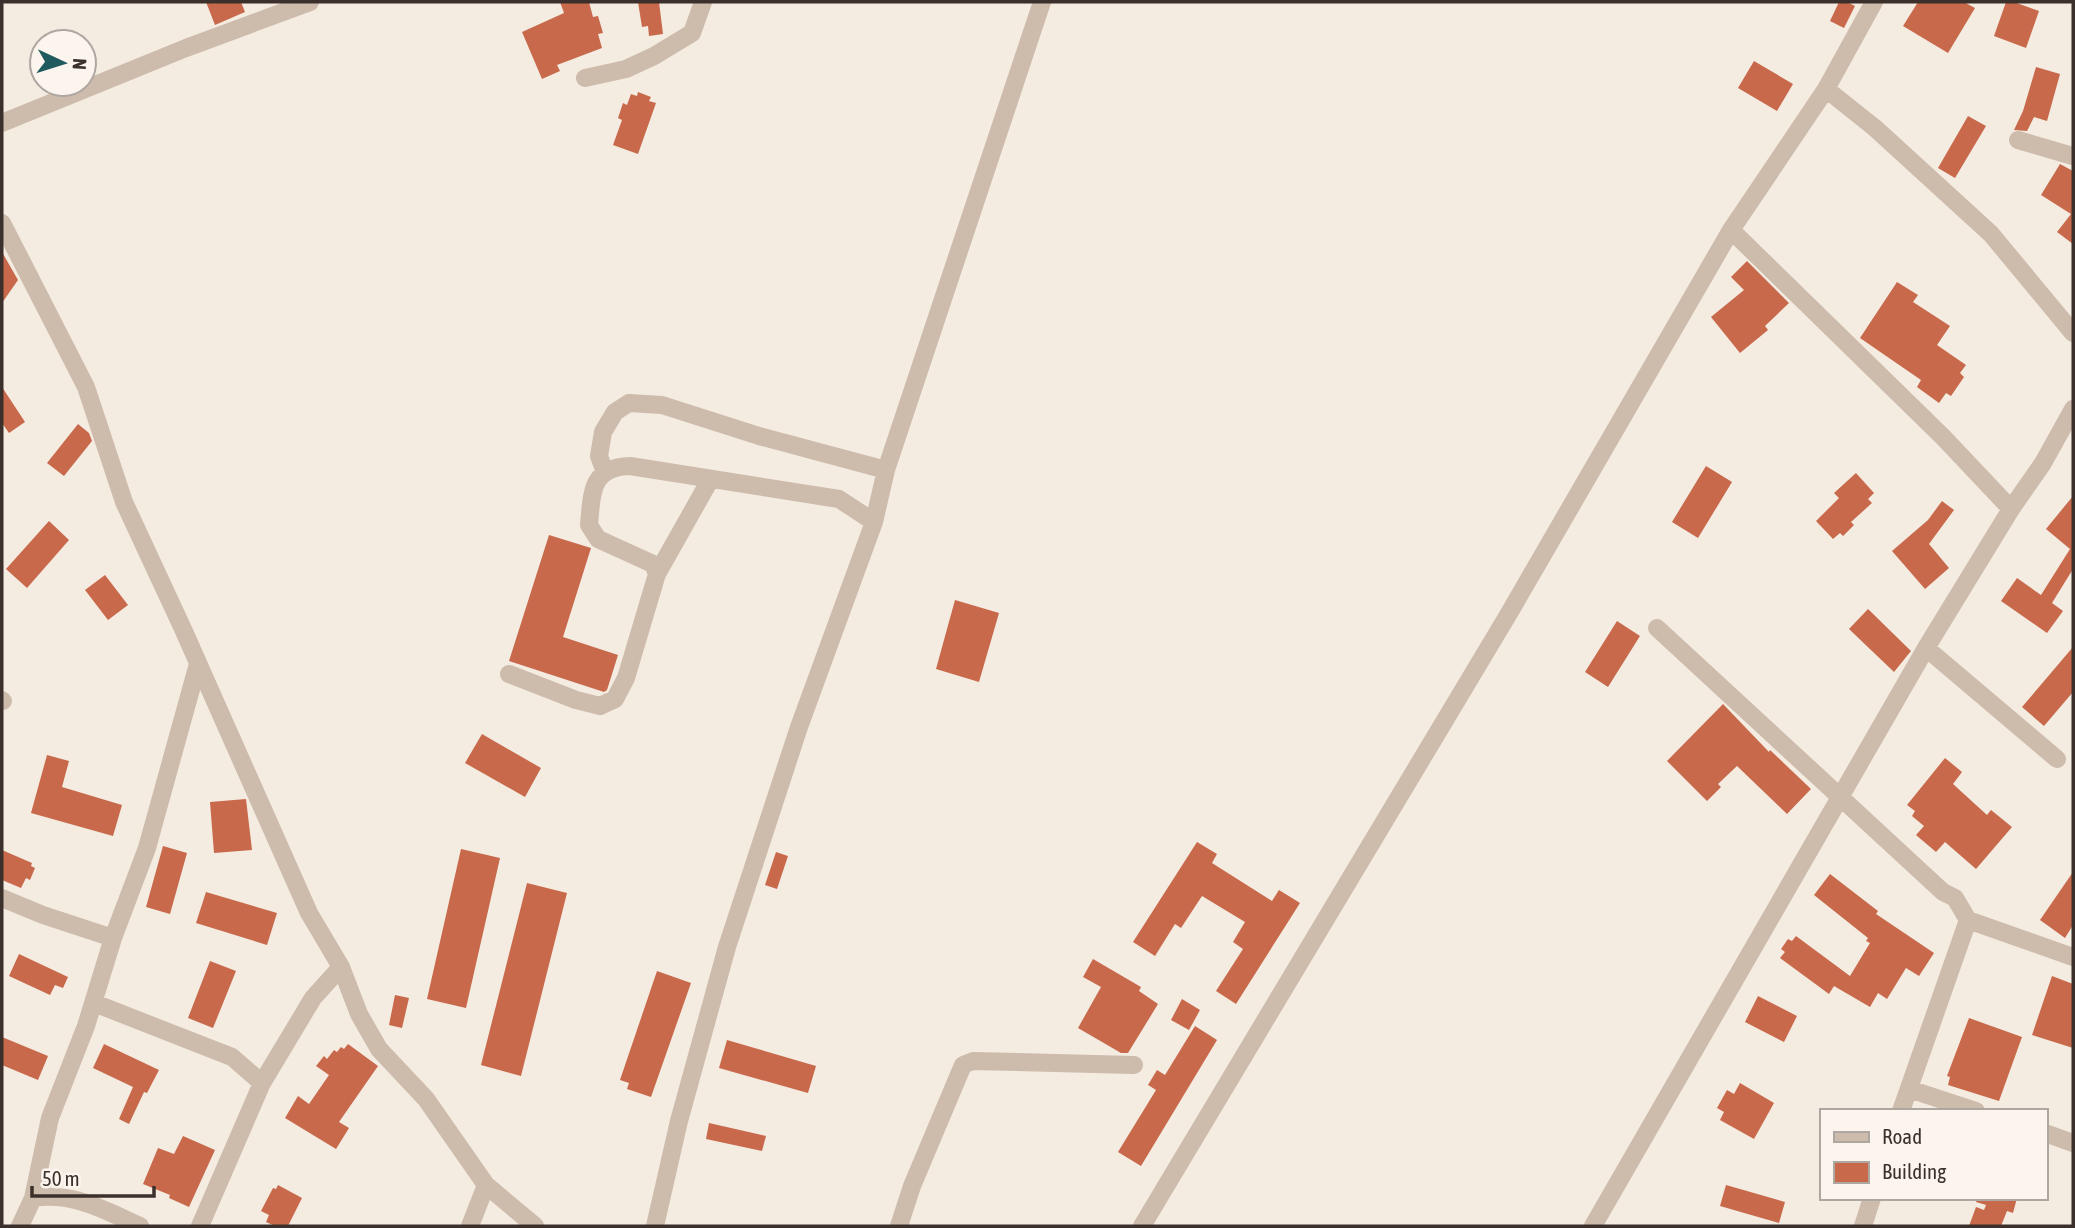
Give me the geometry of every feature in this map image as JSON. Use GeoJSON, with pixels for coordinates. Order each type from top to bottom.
{"type":"FeatureCollection","features":[{"type":"Feature","properties":{"kind":"street"},"geometry":{"type":"LineString","coordinates":[[2,123],[186,48],[310,2]]}},
{"type":"Feature","properties":{"kind":"street"},"geometry":{"type":"LineString","coordinates":[[585,78],[626,69],[692,33],[703,2]]}},
{"type":"Feature","properties":{"kind":"street"},"geometry":{"type":"LineString","coordinates":[[655,1226],[679,1121],[727,947],[799,727],[874,522],[886,470],[1042,2]]}},
{"type":"Feature","properties":{"kind":"street"},"geometry":{"type":"LineString","coordinates":[[1142,1226],[1508,615],[1731,230],[1826,89],[1874,2]]}},
{"type":"Feature","properties":{"kind":"street"},"geometry":{"type":"LineString","coordinates":[[1826,89],[1875,128],[1990,234],[2073,333]]}},
{"type":"Feature","properties":{"kind":"street"},"geometry":{"type":"LineString","coordinates":[[2018,140],[2073,156]]}},
{"type":"Feature","properties":{"kind":"street"},"geometry":{"type":"LineString","coordinates":[[2,223],[86,387],[124,502],[309,913],[341,967],[359,1014],[379,1049],[426,1099],[486,1185],[535,1226]]}},
{"type":"Feature","properties":{"kind":"street"},"geometry":{"type":"LineString","coordinates":[[1731,230],[1943,437],[2011,509]]}},
{"type":"Feature","properties":{"kind":"street"},"geometry":{"type":"LineString","coordinates":[[604,470],[599,456],[603,432],[615,412],[629,403],[662,405],[759,436],[886,470]]}},
{"type":"Feature","properties":{"kind":"street"},"geometry":{"type":"LineString","coordinates":[[1593,1226],[1926,648],[2011,509],[2043,463],[2073,409]]}},
{"type":"Feature","properties":{"kind":"street"},"geometry":{"type":"LineString","coordinates":[[657,574],[653,564],[598,539],[589,525],[595,485],[604,470],[615,466],[630,466],[839,499],[874,522]]}},
{"type":"Feature","properties":{"kind":"street"},"geometry":{"type":"LineString","coordinates":[[509,674],[576,700],[600,706],[615,699],[625,678],[657,574],[710,480]]}},
{"type":"Feature","properties":{"kind":"street"},"geometry":{"type":"LineString","coordinates":[[1657,628],[1943,892],[1955,898],[1968,920],[2073,957]]}},
{"type":"Feature","properties":{"kind":"street"},"geometry":{"type":"LineString","coordinates":[[1926,648],[2057,759]]}},
{"type":"Feature","properties":{"kind":"street"},"geometry":{"type":"LineString","coordinates":[[20,1226],[33,1198],[50,1118],[94,1003],[113,938],[147,848],[198,664]]}},
{"type":"Feature","properties":{"kind":"street"},"geometry":{"type":"LineString","coordinates":[[2,898],[113,938]]}},
{"type":"Feature","properties":{"kind":"street"},"geometry":{"type":"LineString","coordinates":[[1902,1109],[1968,920]]}},
{"type":"Feature","properties":{"kind":"street"},"geometry":{"type":"LineString","coordinates":[[200,1226],[262,1083],[313,998],[341,967]]}},
{"type":"Feature","properties":{"kind":"street"},"geometry":{"type":"LineString","coordinates":[[94,1003],[232,1057],[262,1083]]}},
{"type":"Feature","properties":{"kind":"street"},"geometry":{"type":"LineString","coordinates":[[899,1226],[912,1186],[963,1066],[973,1061],[1134,1065]]}},
{"type":"Feature","properties":{"kind":"street"},"geometry":{"type":"LineString","coordinates":[[1909,1089],[1970,1109]]}},
{"type":"Feature","properties":{"kind":"street"},"geometry":{"type":"LineString","coordinates":[[2047,1134],[2073,1143]]}},
{"type":"Feature","properties":{"kind":"street"},"geometry":{"type":"LineString","coordinates":[[470,1226],[486,1185]]}},
{"type":"Feature","properties":{"kind":"street"},"geometry":{"type":"LineString","coordinates":[[33,1198],[54,1195],[85,1201],[140,1226]]}},
{"type":"Feature","properties":{"kind":"street"},"geometry":{"type":"LineString","coordinates":[[1863,1226],[1871,1200]]}},
{"type":"Feature","properties":{"kind":"building"},"geometry":{"type":"Polygon","coordinates":[[[206,2],[241,2],[245,12],[215,25],[206,2]]]}},
{"type":"Feature","properties":{"kind":"building"},"geometry":{"type":"Polygon","coordinates":[[[560,2],[589,2],[593,17],[598,16],[603,33],[598,34],[602,48],[557,65],[560,71],[542,79],[522,32],[564,13],[560,2]]]}},
{"type":"Feature","properties":{"kind":"building"},"geometry":{"type":"Polygon","coordinates":[[[638,2],[659,2],[663,34],[649,36],[648,26],[642,27],[638,2]]]}},
{"type":"Feature","properties":{"kind":"building"},"geometry":{"type":"Polygon","coordinates":[[[1839,2],[1855,6],[1844,28],[1830,21],[1839,2]]]}},
{"type":"Feature","properties":{"kind":"building"},"geometry":{"type":"Polygon","coordinates":[[[1918,2],[1964,2],[1975,8],[1948,53],[1903,26],[1918,2]]]}},
{"type":"Feature","properties":{"kind":"building"},"geometry":{"type":"Polygon","coordinates":[[[2006,2],[2014,2],[2039,11],[2026,48],[1994,36],[2006,2]]]}},
{"type":"Feature","properties":{"kind":"building"},"geometry":{"type":"Polygon","coordinates":[[[1754,61],[1793,84],[1777,111],[1738,88],[1754,61]]]}},
{"type":"Feature","properties":{"kind":"building"},"geometry":{"type":"Polygon","coordinates":[[[2036,67],[2060,74],[2047,121],[2034,117],[2027,131],[2014,130],[2023,111],[2036,67]]]}},
{"type":"Feature","properties":{"kind":"building"},"geometry":{"type":"Polygon","coordinates":[[[638,92],[651,97],[649,101],[656,103],[638,154],[613,145],[622,120],[618,118],[623,103],[627,105],[631,94],[637,96],[638,92]]]}},
{"type":"Feature","properties":{"kind":"building"},"geometry":{"type":"Polygon","coordinates":[[[1968,116],[1986,126],[1955,178],[1938,168],[1968,116]]]}},
{"type":"Feature","properties":{"kind":"building"},"geometry":{"type":"Polygon","coordinates":[[[2060,164],[2073,171],[2073,244],[2057,232],[2071,214],[2041,195],[2060,164]]]}},
{"type":"Feature","properties":{"kind":"building"},"geometry":{"type":"Polygon","coordinates":[[[2,252],[18,280],[2,303],[2,252]]]}},
{"type":"Feature","properties":{"kind":"building"},"geometry":{"type":"Polygon","coordinates":[[[1747,261],[1789,303],[1765,326],[1768,330],[1740,353],[1711,317],[1744,290],[1731,277],[1747,261]]]}},
{"type":"Feature","properties":{"kind":"building"},"geometry":{"type":"Polygon","coordinates":[[[1897,282],[1918,295],[1913,302],[1950,326],[1937,345],[1966,365],[1960,373],[1964,377],[1951,396],[1946,393],[1939,403],[1917,387],[1921,380],[1860,338],[1897,282]]]}},
{"type":"Feature","properties":{"kind":"building"},"geometry":{"type":"Polygon","coordinates":[[[2,387],[25,422],[9,433],[2,423],[2,387]]]}},
{"type":"Feature","properties":{"kind":"building"},"geometry":{"type":"Polygon","coordinates":[[[78,424],[89,433],[92,441],[64,476],[47,463],[78,424]]]}},
{"type":"Feature","properties":{"kind":"building"},"geometry":{"type":"Polygon","coordinates":[[[1706,466],[1732,482],[1698,538],[1672,522],[1706,466]]]}},
{"type":"Feature","properties":{"kind":"building"},"geometry":{"type":"Polygon","coordinates":[[[1856,473],[1874,493],[1868,499],[1872,503],[1851,522],[1854,525],[1843,536],[1840,533],[1833,539],[1816,521],[1839,498],[1834,493],[1856,473]]]}},
{"type":"Feature","properties":{"kind":"building"},"geometry":{"type":"Polygon","coordinates":[[[2073,496],[2073,569],[2052,603],[2063,611],[2047,633],[2001,601],[2017,578],[2041,595],[2070,549],[2046,529],[2073,496]]]}},
{"type":"Feature","properties":{"kind":"building"},"geometry":{"type":"Polygon","coordinates":[[[1942,501],[1954,510],[1929,544],[1949,568],[1925,589],[1892,551],[1928,520],[1942,501]]]}},
{"type":"Feature","properties":{"kind":"building"},"geometry":{"type":"Polygon","coordinates":[[[49,521],[69,540],[27,588],[6,569],[49,521]]]}},
{"type":"Feature","properties":{"kind":"building"},"geometry":{"type":"Polygon","coordinates":[[[549,535],[591,548],[563,637],[618,655],[604,692],[509,661],[549,535]]]}},
{"type":"Feature","properties":{"kind":"building"},"geometry":{"type":"Polygon","coordinates":[[[105,575],[128,605],[108,620],[85,590],[105,575]]]}},
{"type":"Feature","properties":{"kind":"building"},"geometry":{"type":"Polygon","coordinates":[[[955,600],[999,613],[979,682],[936,669],[955,600]]]}},
{"type":"Feature","properties":{"kind":"building"},"geometry":{"type":"Polygon","coordinates":[[[1868,609],[1911,651],[1894,672],[1849,629],[1868,609]]]}},
{"type":"Feature","properties":{"kind":"building"},"geometry":{"type":"Polygon","coordinates":[[[1617,621],[1640,636],[1608,687],[1585,672],[1617,621]]]}},
{"type":"Feature","properties":{"kind":"building"},"geometry":{"type":"Polygon","coordinates":[[[2073,647],[2073,692],[2044,726],[2022,707],[2073,647]]]}},
{"type":"Feature","properties":{"kind":"building"},"geometry":{"type":"Polygon","coordinates":[[[1723,704],[1769,752],[1770,750],[1811,789],[1787,814],[1737,766],[1718,784],[1721,787],[1707,801],[1667,761],[1723,704]]]}},
{"type":"Feature","properties":{"kind":"building"},"geometry":{"type":"Polygon","coordinates":[[[482,734],[541,768],[525,797],[465,763],[482,734]]]}},
{"type":"Feature","properties":{"kind":"building"},"geometry":{"type":"Polygon","coordinates":[[[47,755],[69,761],[62,787],[122,805],[113,836],[31,813],[47,755]]]}},
{"type":"Feature","properties":{"kind":"building"},"geometry":{"type":"Polygon","coordinates":[[[1945,758],[1962,772],[1953,784],[1987,815],[1991,810],[2012,827],[1976,869],[1945,842],[1936,852],[1916,835],[1924,826],[1912,816],[1915,811],[1907,805],[1945,758]]]}},
{"type":"Feature","properties":{"kind":"building"},"geometry":{"type":"Polygon","coordinates":[[[246,799],[252,850],[214,853],[210,802],[246,799]]]}},
{"type":"Feature","properties":{"kind":"building"},"geometry":{"type":"Polygon","coordinates":[[[1197,842],[1217,854],[1212,863],[1272,901],[1279,890],[1300,903],[1236,1004],[1216,991],[1243,949],[1233,942],[1245,922],[1202,896],[1181,928],[1175,924],[1155,956],[1133,942],[1197,842]]]}},
{"type":"Feature","properties":{"kind":"building"},"geometry":{"type":"Polygon","coordinates":[[[163,846],[187,853],[170,914],[146,907],[163,846]]]}},
{"type":"Feature","properties":{"kind":"building"},"geometry":{"type":"Polygon","coordinates":[[[461,849],[500,858],[466,1008],[427,999],[461,849]]]}},
{"type":"Feature","properties":{"kind":"building"},"geometry":{"type":"Polygon","coordinates":[[[2,850],[32,863],[31,866],[35,868],[30,880],[26,878],[21,888],[2,880],[2,850]]]}},
{"type":"Feature","properties":{"kind":"building"},"geometry":{"type":"Polygon","coordinates":[[[776,852],[788,856],[777,889],[765,885],[776,852]]]}},
{"type":"Feature","properties":{"kind":"building"},"geometry":{"type":"Polygon","coordinates":[[[2073,872],[2073,925],[2065,938],[2040,920],[2073,872]]]}},
{"type":"Feature","properties":{"kind":"building"},"geometry":{"type":"Polygon","coordinates":[[[1830,874],[1878,911],[1876,914],[1934,953],[1919,976],[1906,968],[1887,999],[1878,993],[1870,1007],[1834,986],[1829,994],[1780,958],[1785,952],[1781,949],[1788,939],[1792,941],[1796,936],[1850,976],[1870,943],[1866,941],[1868,938],[1814,895],[1830,874]]]}},
{"type":"Feature","properties":{"kind":"building"},"geometry":{"type":"Polygon","coordinates":[[[527,883],[567,893],[521,1076],[481,1065],[527,883]]]}},
{"type":"Feature","properties":{"kind":"building"},"geometry":{"type":"Polygon","coordinates":[[[206,892],[277,913],[267,945],[196,923],[206,892]]]}},
{"type":"Feature","properties":{"kind":"building"},"geometry":{"type":"Polygon","coordinates":[[[19,954],[68,977],[63,988],[55,985],[50,995],[9,976],[19,954]]]}},
{"type":"Feature","properties":{"kind":"building"},"geometry":{"type":"Polygon","coordinates":[[[1093,959],[1141,987],[1139,991],[1158,1004],[1128,1053],[1121,1053],[1078,1028],[1101,987],[1083,977],[1093,959]]]}},
{"type":"Feature","properties":{"kind":"building"},"geometry":{"type":"Polygon","coordinates":[[[210,961],[236,971],[213,1028],[188,1018],[210,961]]]}},
{"type":"Feature","properties":{"kind":"building"},"geometry":{"type":"Polygon","coordinates":[[[657,971],[691,983],[651,1097],[627,1089],[629,1083],[620,1080],[657,971]]]}},
{"type":"Feature","properties":{"kind":"building"},"geometry":{"type":"Polygon","coordinates":[[[2052,976],[2073,984],[2073,1048],[2032,1035],[2052,976]]]}},
{"type":"Feature","properties":{"kind":"building"},"geometry":{"type":"Polygon","coordinates":[[[395,995],[409,998],[402,1028],[389,1025],[395,995]]]}},
{"type":"Feature","properties":{"kind":"building"},"geometry":{"type":"Polygon","coordinates":[[[1758,996],[1797,1016],[1784,1042],[1745,1022],[1758,996]]]}},
{"type":"Feature","properties":{"kind":"building"},"geometry":{"type":"Polygon","coordinates":[[[1182,999],[1200,1010],[1189,1030],[1171,1020],[1182,999]]]}},
{"type":"Feature","properties":{"kind":"building"},"geometry":{"type":"Polygon","coordinates":[[[1969,1018],[2022,1037],[1999,1101],[1948,1085],[1950,1077],[1947,1076],[1969,1018]]]}},
{"type":"Feature","properties":{"kind":"building"},"geometry":{"type":"Polygon","coordinates":[[[1195,1026],[1217,1040],[1141,1166],[1118,1152],[1156,1090],[1148,1085],[1157,1070],[1165,1075],[1195,1026]]]}},
{"type":"Feature","properties":{"kind":"building"},"geometry":{"type":"Polygon","coordinates":[[[2,1037],[48,1056],[38,1080],[2,1065],[2,1037]]]}},
{"type":"Feature","properties":{"kind":"building"},"geometry":{"type":"Polygon","coordinates":[[[727,1040],[816,1066],[808,1093],[719,1068],[727,1040]]]}},
{"type":"Feature","properties":{"kind":"building"},"geometry":{"type":"Polygon","coordinates":[[[104,1044],[159,1070],[147,1093],[144,1092],[129,1124],[119,1119],[133,1087],[93,1068],[104,1044]]]}},
{"type":"Feature","properties":{"kind":"building"},"geometry":{"type":"Polygon","coordinates":[[[348,1044],[378,1066],[339,1122],[349,1128],[336,1149],[285,1118],[298,1096],[309,1104],[329,1075],[316,1066],[324,1056],[327,1059],[334,1050],[337,1052],[341,1047],[344,1049],[348,1044]]]}},
{"type":"Feature","properties":{"kind":"building"},"geometry":{"type":"Polygon","coordinates":[[[1740,1083],[1774,1103],[1754,1139],[1720,1120],[1724,1112],[1717,1108],[1727,1090],[1734,1094],[1740,1083]]]}},
{"type":"Feature","properties":{"kind":"building"},"geometry":{"type":"Polygon","coordinates":[[[709,1123],[766,1136],[762,1151],[706,1139],[709,1123]]]}},
{"type":"Feature","properties":{"kind":"building"},"geometry":{"type":"Polygon","coordinates":[[[183,1136],[215,1150],[189,1207],[169,1198],[170,1195],[143,1184],[158,1148],[174,1154],[183,1136]]]}},
{"type":"Feature","properties":{"kind":"building"},"geometry":{"type":"Polygon","coordinates":[[[278,1185],[302,1198],[288,1226],[275,1226],[266,1222],[269,1215],[261,1211],[273,1188],[276,1189],[278,1185]]]}},
{"type":"Feature","properties":{"kind":"building"},"geometry":{"type":"Polygon","coordinates":[[[1726,1185],[1785,1202],[1779,1223],[1720,1206],[1726,1185]]]}},
{"type":"Feature","properties":{"kind":"building"},"geometry":{"type":"Polygon","coordinates":[[[2016,1200],[2013,1213],[2007,1211],[2001,1226],[1969,1226],[1976,1207],[1984,1210],[1986,1205],[1976,1202],[2016,1200]]]}}]}
